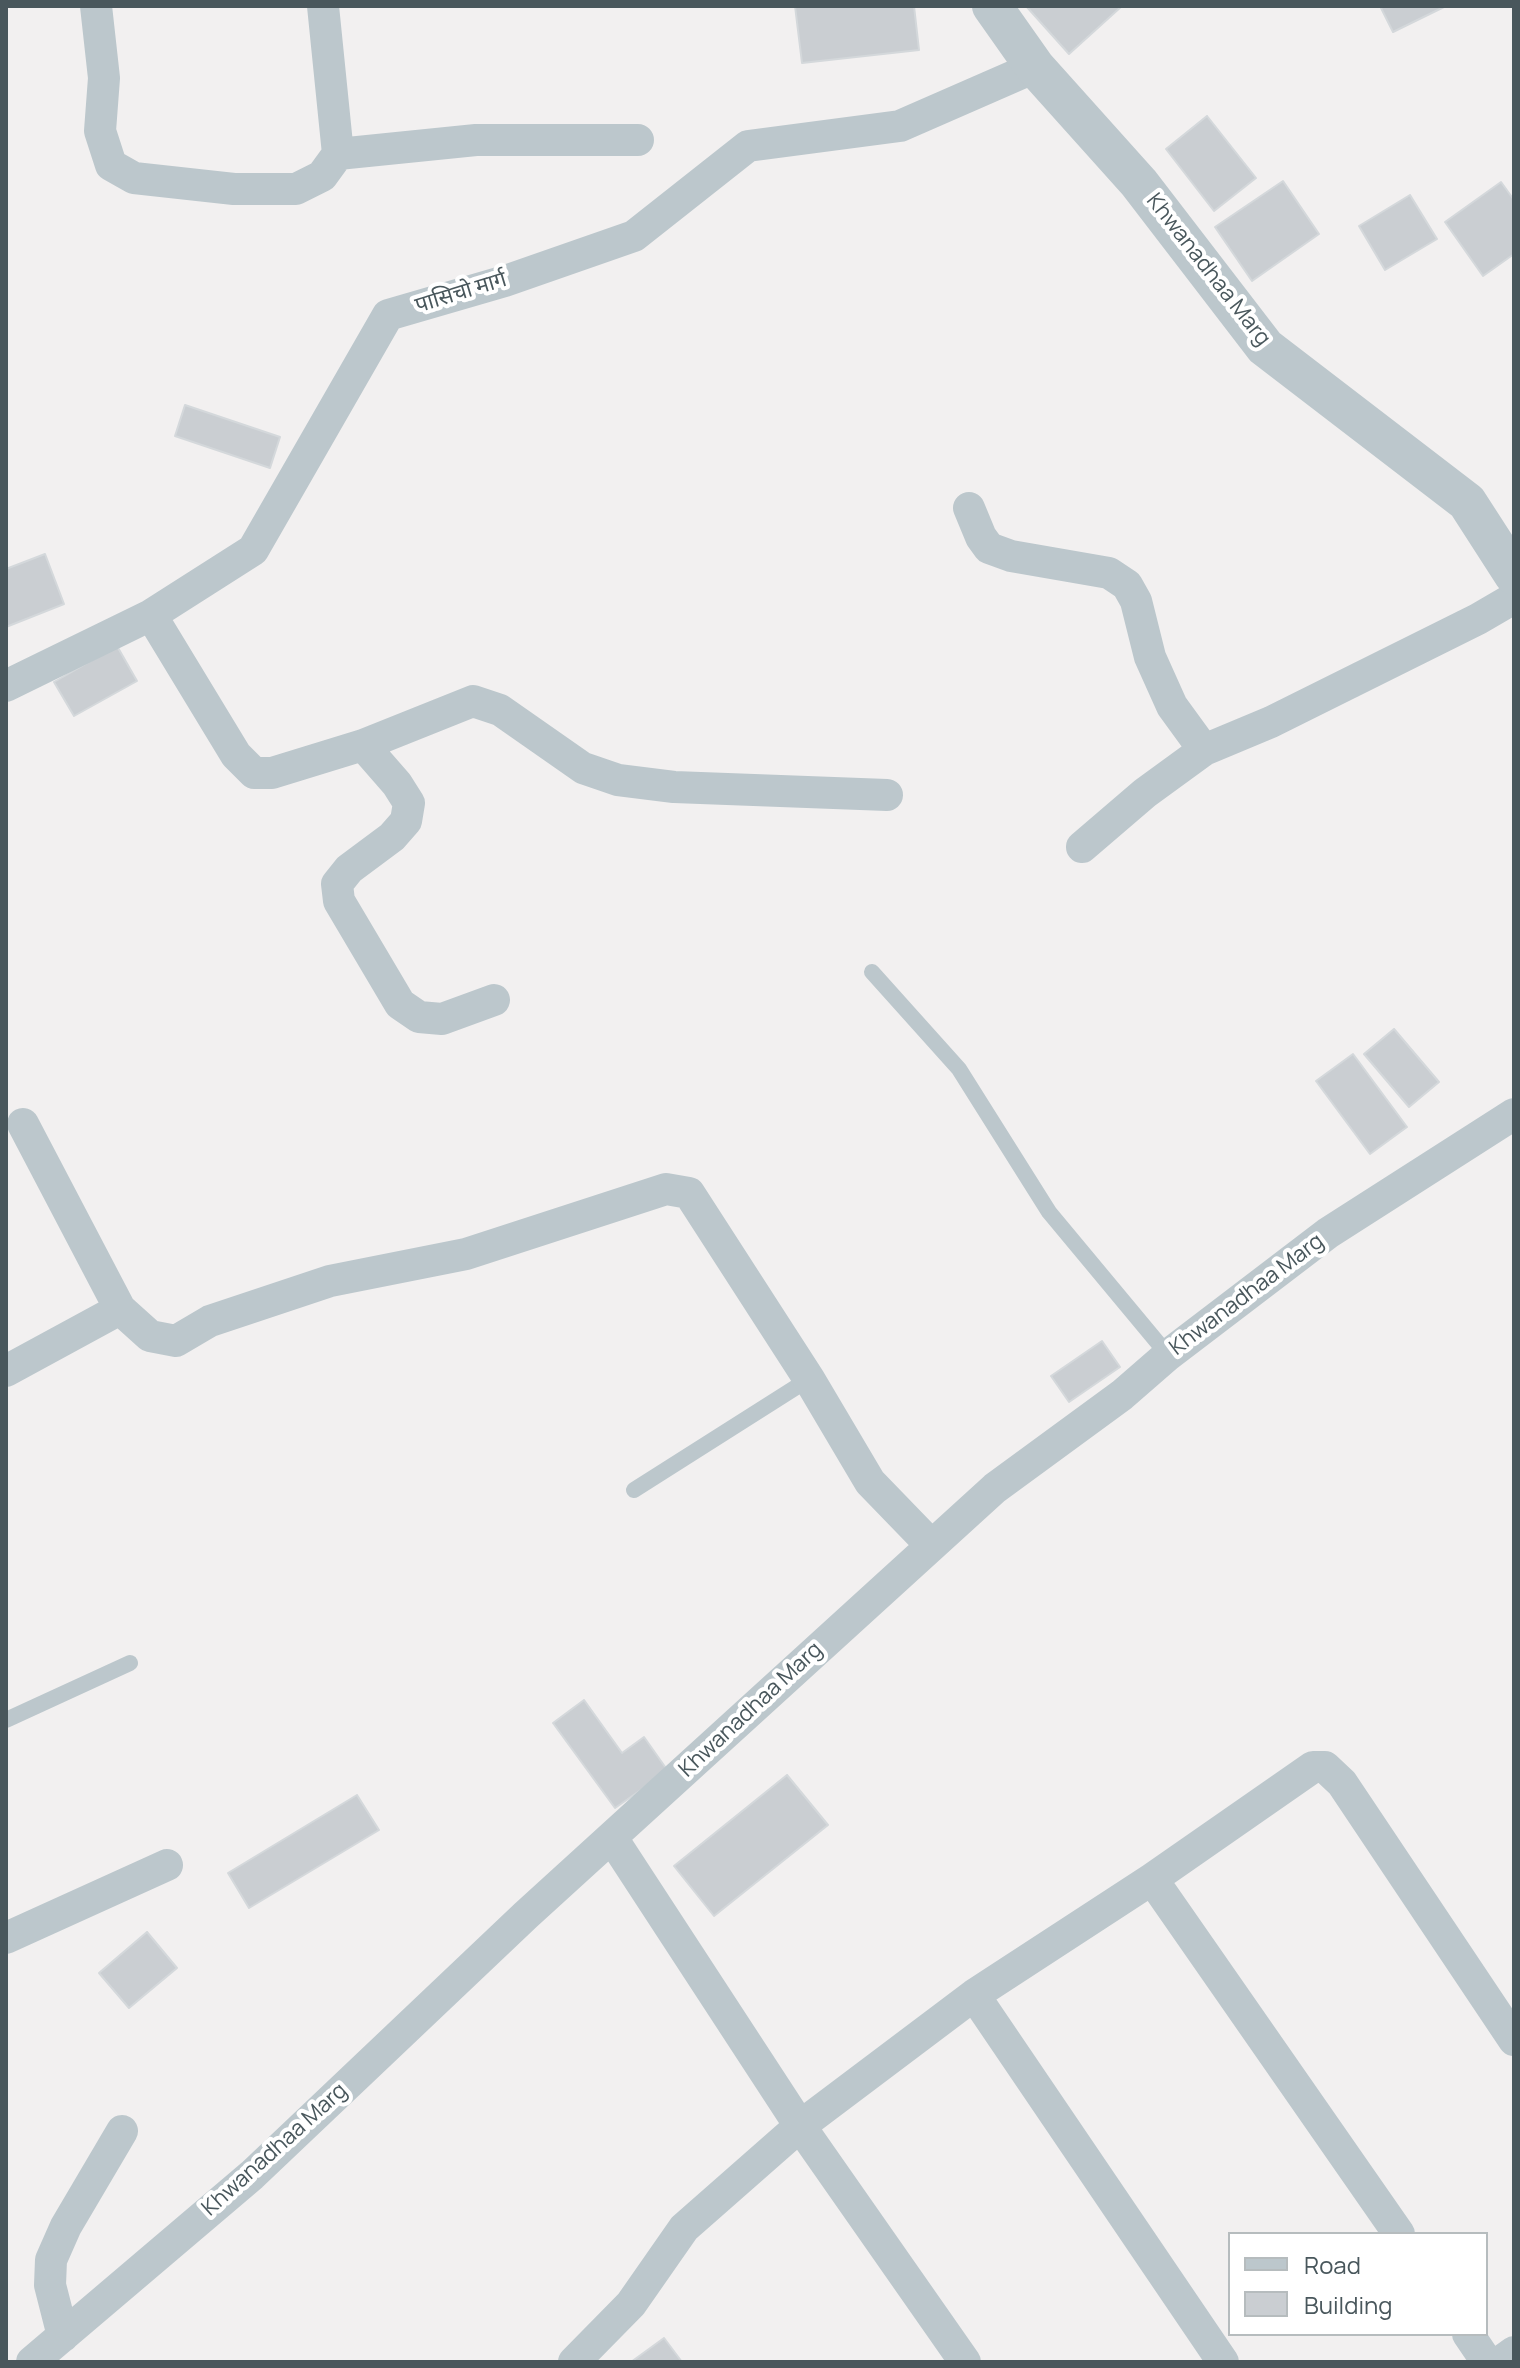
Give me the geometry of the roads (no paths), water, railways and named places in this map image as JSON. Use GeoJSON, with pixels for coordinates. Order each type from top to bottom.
{"type":"FeatureCollection","features":[{"type":"Feature","properties":{"kind":"street"},"geometry":{"type":"LineString","coordinates":[[96,6],[104,78],[100,131],[111,165],[134,178],[234,189],[296,189],[322,176],[338,154],[323,6]]}},
{"type":"Feature","properties":{"kind":"street","name":"Khwanadhaa Marg"},"geometry":{"type":"LineString","coordinates":[[992,6],[1035,67],[1139,183],[1265,347],[1467,502],[1514,575]]}},
{"type":"Feature","properties":{"kind":"street","name":"पासिचो मार्ग"},"geometry":{"type":"LineString","coordinates":[[6,686],[151,615],[253,550],[388,315],[505,281],[634,236],[748,146],[900,126],[1035,67]]}},
{"type":"Feature","properties":{"kind":"street"},"geometry":{"type":"LineString","coordinates":[[338,154],[476,140],[638,140]]}},
{"type":"Feature","properties":{"kind":"street"},"geometry":{"type":"LineString","coordinates":[[969,508],[989,548],[1011,556],[1109,573],[1127,585],[1136,601],[1150,657],[1172,706],[1204,750]]}},
{"type":"Feature","properties":{"kind":"street"},"geometry":{"type":"LineString","coordinates":[[1082,847],[1145,793],[1204,750],[1271,722],[1514,598]]}},
{"type":"Feature","properties":{"kind":"street"},"geometry":{"type":"LineString","coordinates":[[151,615],[236,755],[254,773],[272,773],[363,745],[473,701],[500,710],[583,768],[618,780],[674,787],[887,795]]}},
{"type":"Feature","properties":{"kind":"street"},"geometry":{"type":"LineString","coordinates":[[363,745],[397,784],[409,803],[406,821],[392,837],[349,869],[337,884],[339,901],[400,1004],[419,1017],[442,1019],[494,1000]]}},
{"type":"Feature","properties":{"kind":"street","name":"Khwanadhaa Marg"},"geometry":{"type":"LineString","coordinates":[[32,2362],[252,2175],[526,1915],[995,1488],[1122,1395],[1168,1355],[1328,1233],[1514,1114]]}},
{"type":"Feature","properties":{"kind":"street"},"geometry":{"type":"LineString","coordinates":[[23,1124],[120,1309],[150,1336],[176,1341],[210,1321],[330,1281],[466,1254],[666,1189],[689,1193],[809,1379],[870,1482],[931,1545]]}},
{"type":"Feature","properties":{"kind":"street"},"geometry":{"type":"LineString","coordinates":[[6,1371],[120,1309]]}},
{"type":"Feature","properties":{"kind":"street"},"geometry":{"type":"LineString","coordinates":[[574,2362],[631,2304],[684,2228],[800,2126],[974,1995],[1152,1879],[1313,1767],[1325,1767],[1342,1783],[1514,2040]]}},
{"type":"Feature","properties":{"kind":"street"},"geometry":{"type":"LineString","coordinates":[[612,1838],[800,2126],[965,2362]]}},
{"type":"Feature","properties":{"kind":"street"},"geometry":{"type":"LineString","coordinates":[[6,1938],[167,1865]]}},
{"type":"Feature","properties":{"kind":"street"},"geometry":{"type":"LineString","coordinates":[[1152,1879],[1398,2232]]}},
{"type":"Feature","properties":{"kind":"street"},"geometry":{"type":"LineString","coordinates":[[974,1995],[1223,2362]]}},
{"type":"Feature","properties":{"kind":"street"},"geometry":{"type":"LineString","coordinates":[[63,2336],[50,2285],[51,2260],[66,2226],[122,2131]]}},
{"type":"Feature","properties":{"kind":"street"},"geometry":{"type":"LineString","coordinates":[[1469,2336],[1487,2362]]}},
{"type":"Feature","properties":{"kind":"street"},"geometry":{"type":"LineString","coordinates":[[1500,2362],[1514,2352]]}},
{"type":"Feature","properties":{"kind":"lane"},"geometry":{"type":"LineString","coordinates":[[872,972],[959,1069],[1049,1212],[1168,1355]]}},
{"type":"Feature","properties":{"kind":"lane"},"geometry":{"type":"LineString","coordinates":[[634,1490],[809,1379]]}},
{"type":"Feature","properties":{"kind":"lane"},"geometry":{"type":"LineString","coordinates":[[6,1720],[130,1663]]}}]}
